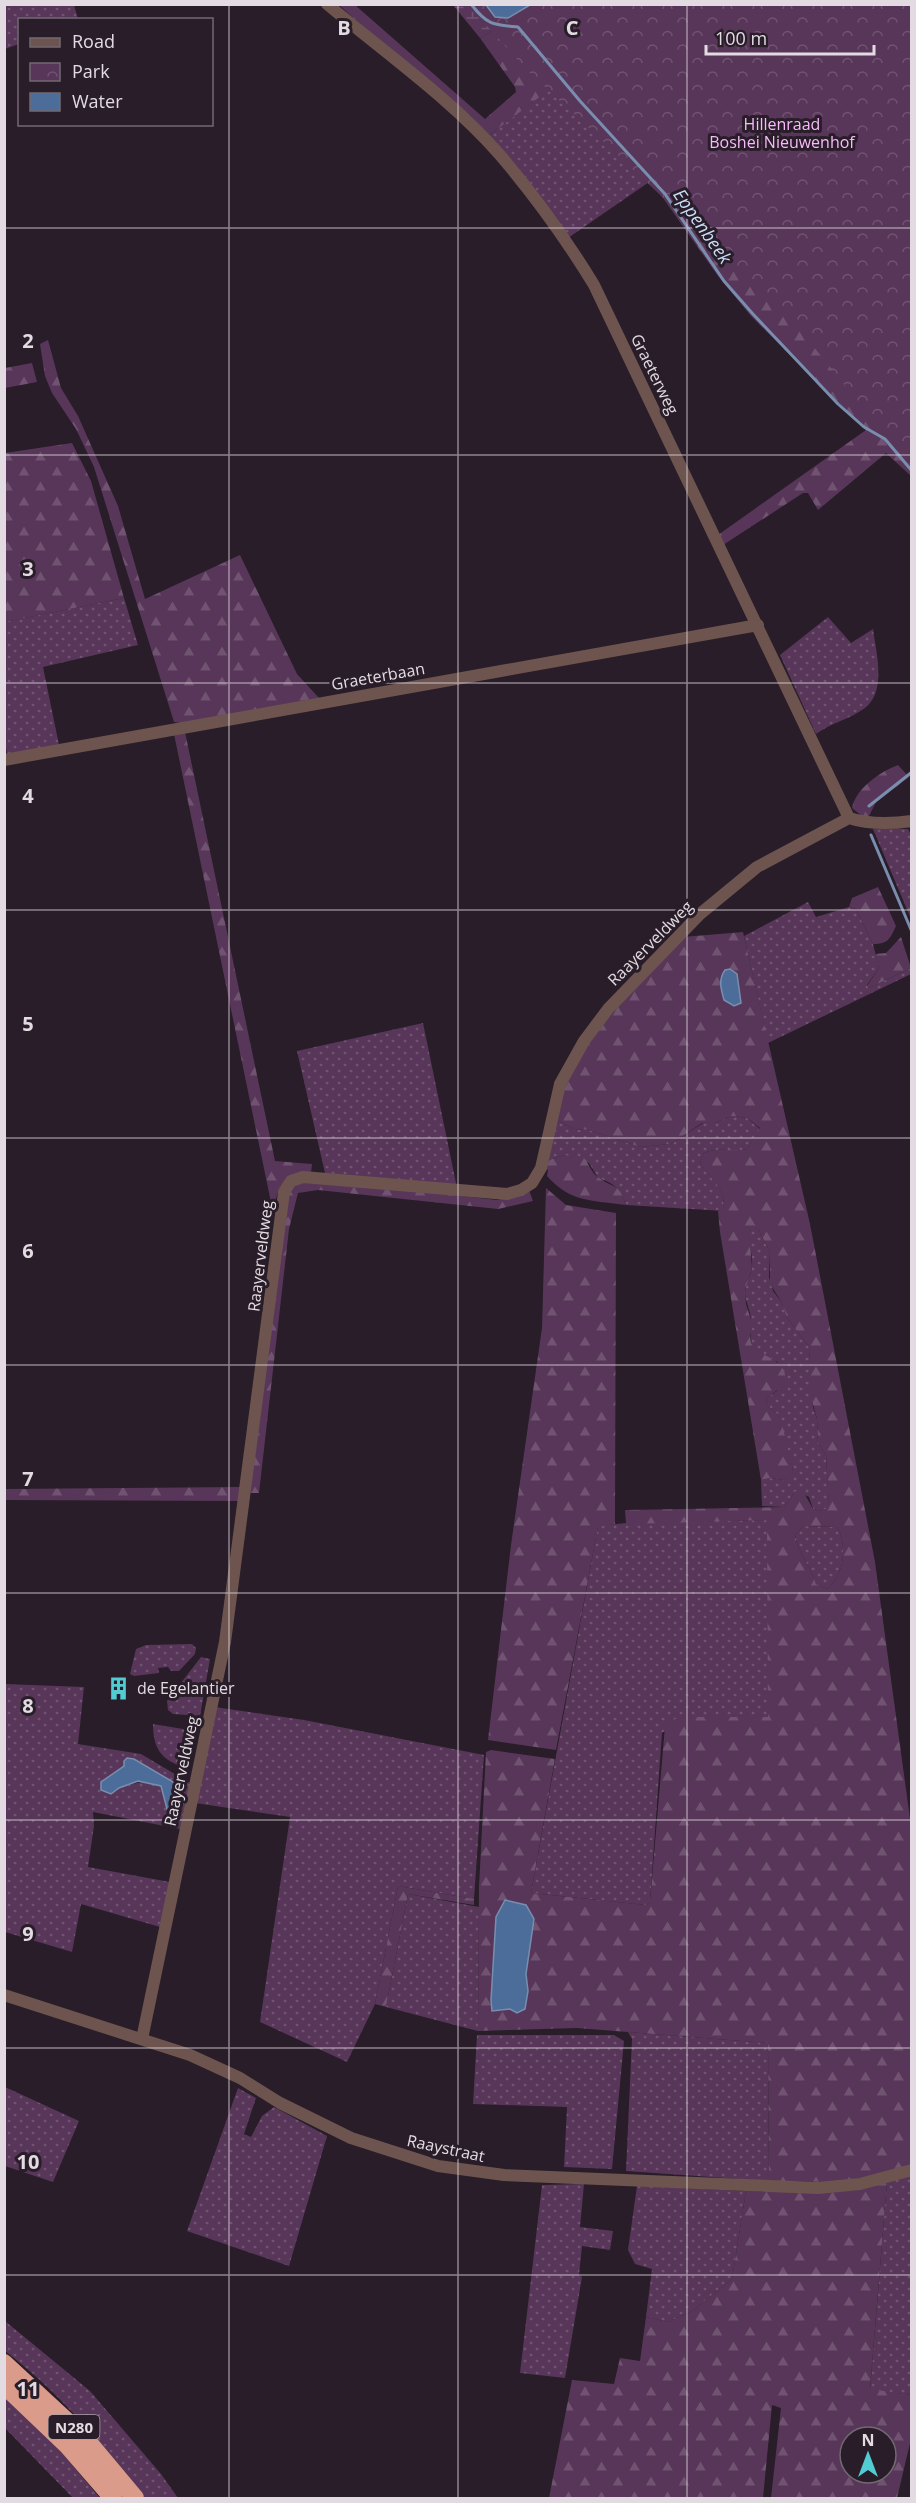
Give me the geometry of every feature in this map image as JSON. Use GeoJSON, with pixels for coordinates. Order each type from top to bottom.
{"type":"FeatureCollection","features":[{"type":"Feature","properties":{"kind":"highway","name":"N280"},"geometry":{"type":"LineString","coordinates":[[4,2363],[77,2430],[135,2499]]}},
{"type":"Feature","properties":{"kind":"highway","name":"N280"},"geometry":{"type":"LineString","coordinates":[[4,2385],[68,2446],[113,2499]]}},
{"type":"Feature","properties":{"kind":"street","name":"Graeterweg"},"geometry":{"type":"LineString","coordinates":[[327,4],[437,95],[499,154],[567,240],[594,285],[855,820]]}},
{"type":"Feature","properties":{"kind":"street","name":"Graeterbaan"},"geometry":{"type":"LineString","coordinates":[[4,760],[758,625]]}},
{"type":"Feature","properties":{"kind":"street"},"geometry":{"type":"LineString","coordinates":[[855,820],[893,824],[912,821]]}},
{"type":"Feature","properties":{"kind":"street","name":"Raayerveldweg"},"geometry":{"type":"LineString","coordinates":[[142,2039],[225,1642],[284,1192],[291,1181],[303,1177],[507,1194],[521,1190],[532,1183],[541,1168],[560,1084],[584,1041],[608,1009],[700,914],[757,867],[855,820]]}},
{"type":"Feature","properties":{"kind":"street","name":"Raaystraat"},"geometry":{"type":"LineString","coordinates":[[4,1995],[190,2055],[240,2078],[280,2103],[351,2138],[397,2154],[466,2172],[818,2188],[860,2184],[912,2170]]}},
{"type":"Feature","properties":{"kind":"green space"},"geometry":{"type":"Polygon","coordinates":[[[5,4],[74,5],[78,18],[18,18],[18,44],[5,49],[5,4]]]}},
{"type":"Feature","properties":{"kind":"green space"},"geometry":{"type":"Polygon","coordinates":[[[339,5],[355,5],[485,119],[516,92],[515,87],[480,38],[495,29],[515,30],[535,53],[540,51],[544,32],[584,5],[633,5],[611,20],[682,114],[735,175],[911,356],[911,476],[886,453],[818,510],[808,493],[803,493],[723,545],[718,535],[866,430],[751,316],[718,276],[632,154],[563,79],[487,137],[339,5]]]}},
{"type":"Feature","properties":{"kind":"green space"},"geometry":{"type":"Polygon","coordinates":[[[453,5],[486,5],[495,29],[480,38],[453,5]]]}},
{"type":"Feature","properties":{"kind":"green space","name":"Hillenraad Boshei Nieuwenhof"},"geometry":{"type":"Polygon","coordinates":[[[468,5],[911,5],[911,466],[786,313],[528,71],[468,5]]]}},
{"type":"Feature","properties":{"kind":"green space"},"geometry":{"type":"Polygon","coordinates":[[[563,78],[652,180],[568,238],[487,137],[563,78]]]}},
{"type":"Feature","properties":{"kind":"green space"},"geometry":{"type":"Polygon","coordinates":[[[48,340],[61,388],[78,416],[118,506],[145,599],[240,555],[297,674],[319,698],[182,723],[174,722],[94,467],[76,429],[52,393],[45,376],[40,344],[48,340]]]}},
{"type":"Feature","properties":{"kind":"green space"},"geometry":{"type":"Polygon","coordinates":[[[32,363],[37,382],[5,388],[5,368],[32,363]]]}},
{"type":"Feature","properties":{"kind":"green space"},"geometry":{"type":"Polygon","coordinates":[[[72,443],[91,481],[124,598],[5,622],[5,453],[72,443]]]}},
{"type":"Feature","properties":{"kind":"green space"},"geometry":{"type":"Polygon","coordinates":[[[124,598],[138,645],[43,667],[59,745],[7,754],[4,733],[4,622],[124,598]]]}},
{"type":"Feature","properties":{"kind":"green space"},"geometry":{"type":"Polygon","coordinates":[[[828,617],[851,643],[873,629],[878,660],[878,682],[872,701],[865,708],[816,734],[780,655],[828,617]]]}},
{"type":"Feature","properties":{"kind":"green space"},"geometry":{"type":"Polygon","coordinates":[[[185,732],[275,1161],[312,1164],[311,1173],[287,1180],[283,1184],[273,1212],[174,734],[185,732]]]}},
{"type":"Feature","properties":{"kind":"green space"},"geometry":{"type":"Polygon","coordinates":[[[898,765],[909,777],[876,802],[869,816],[862,816],[852,808],[864,787],[898,765]]]}},
{"type":"Feature","properties":{"kind":"green space"},"geometry":{"type":"Polygon","coordinates":[[[873,829],[908,829],[912,837],[911,919],[873,829]]]}},
{"type":"Feature","properties":{"kind":"green space"},"geometry":{"type":"Polygon","coordinates":[[[878,887],[896,926],[888,940],[873,944],[856,909],[849,907],[852,898],[878,887]]]}},
{"type":"Feature","properties":{"kind":"green space"},"geometry":{"type":"Polygon","coordinates":[[[808,902],[816,917],[849,907],[856,909],[873,944],[879,968],[867,985],[869,988],[911,968],[911,974],[768,1043],[744,936],[808,902]]]}},
{"type":"Feature","properties":{"kind":"green space"},"geometry":{"type":"Polygon","coordinates":[[[743,932],[810,1224],[875,1562],[911,1826],[911,2165],[862,2178],[828,2182],[769,2181],[768,2043],[577,2028],[478,2031],[479,1887],[486,1752],[491,1750],[555,1759],[531,1893],[646,1905],[650,1902],[665,1726],[675,1719],[686,1717],[768,1717],[767,1520],[630,1524],[626,1523],[625,1510],[784,1507],[796,1491],[803,1491],[813,1509],[820,1511],[829,1508],[826,1456],[818,1442],[817,1419],[811,1397],[809,1347],[787,1318],[781,1301],[770,1284],[770,1252],[758,1229],[751,1228],[749,1229],[752,1268],[745,1290],[746,1304],[753,1326],[750,1337],[758,1351],[774,1360],[785,1373],[785,1384],[767,1398],[766,1404],[778,1415],[782,1424],[793,1470],[785,1480],[770,1478],[761,1480],[720,1232],[718,1211],[724,1210],[724,1202],[717,1185],[700,1163],[704,1153],[709,1151],[747,1149],[760,1128],[747,1118],[732,1116],[714,1123],[702,1123],[671,1144],[640,1147],[589,1130],[574,1129],[554,1119],[561,1087],[606,1016],[683,937],[743,932]],[[803,1526],[795,1535],[799,1548],[816,1584],[827,1589],[841,1568],[843,1551],[840,1534],[837,1527],[803,1526]],[[496,1917],[491,2000],[517,2013],[528,1991],[526,1974],[534,1919],[496,1917]]]}},
{"type":"Feature","properties":{"kind":"green space"},"geometry":{"type":"Polygon","coordinates":[[[901,937],[911,968],[869,988],[867,986],[879,968],[875,954],[886,953],[901,937]]]}},
{"type":"Feature","properties":{"kind":"green space"},"geometry":{"type":"Polygon","coordinates":[[[423,1023],[457,1188],[325,1173],[297,1051],[423,1023]]]}},
{"type":"Feature","properties":{"kind":"green space"},"geometry":{"type":"Polygon","coordinates":[[[732,1116],[747,1118],[760,1129],[747,1149],[715,1150],[704,1153],[700,1163],[720,1190],[724,1211],[626,1205],[619,1191],[613,1185],[598,1178],[589,1163],[564,1155],[546,1161],[554,1119],[574,1129],[589,1130],[640,1147],[671,1144],[703,1123],[714,1123],[732,1116]]]}},
{"type":"Feature","properties":{"kind":"green space"},"geometry":{"type":"Polygon","coordinates":[[[564,1155],[584,1158],[597,1177],[619,1190],[626,1205],[583,1199],[556,1185],[547,1176],[548,1170],[544,1168],[546,1161],[564,1155]]]}},
{"type":"Feature","properties":{"kind":"green space"},"geometry":{"type":"Polygon","coordinates":[[[318,1180],[497,1200],[517,1197],[529,1190],[533,1201],[498,1209],[318,1190],[298,1193],[289,1229],[259,1493],[250,1493],[287,1194],[296,1183],[318,1180]]]}},
{"type":"Feature","properties":{"kind":"green space"},"geometry":{"type":"Polygon","coordinates":[[[546,1188],[566,1205],[616,1213],[615,1524],[598,1527],[556,1750],[488,1740],[511,1545],[542,1328],[546,1188]]]}},
{"type":"Feature","properties":{"kind":"green space"},"geometry":{"type":"Polygon","coordinates":[[[751,1227],[758,1229],[770,1252],[769,1277],[773,1291],[781,1301],[787,1318],[809,1347],[818,1442],[826,1456],[829,1508],[820,1511],[813,1509],[809,1497],[796,1491],[784,1507],[762,1506],[761,1480],[770,1478],[785,1480],[793,1470],[778,1415],[766,1404],[767,1398],[778,1390],[778,1362],[757,1352],[751,1338],[751,1318],[745,1294],[752,1266],[749,1234],[751,1227]]]}},
{"type":"Feature","properties":{"kind":"green space"},"geometry":{"type":"Polygon","coordinates":[[[242,1487],[240,1501],[5,1500],[4,1489],[242,1487]]]}},
{"type":"Feature","properties":{"kind":"green space"},"geometry":{"type":"Polygon","coordinates":[[[768,1520],[768,1718],[686,1717],[662,1733],[650,1902],[646,1905],[531,1893],[598,1526],[626,1523],[768,1520]]]}},
{"type":"Feature","properties":{"kind":"green space"},"geometry":{"type":"Polygon","coordinates":[[[803,1526],[837,1527],[840,1534],[843,1551],[841,1568],[827,1589],[816,1584],[799,1548],[795,1535],[803,1526]]]}},
{"type":"Feature","properties":{"kind":"green space"},"geometry":{"type":"Polygon","coordinates":[[[192,1644],[196,1648],[195,1654],[179,1671],[171,1671],[168,1667],[158,1668],[159,1673],[134,1676],[130,1674],[136,1649],[146,1645],[192,1644]]]}},
{"type":"Feature","properties":{"kind":"green space"},"geometry":{"type":"Polygon","coordinates":[[[201,1657],[210,1659],[200,1716],[173,1714],[168,1710],[167,1701],[201,1657]]]}},
{"type":"Feature","properties":{"kind":"green space"},"geometry":{"type":"Polygon","coordinates":[[[5,1684],[84,1687],[78,1744],[141,1754],[190,1783],[180,1829],[93,1812],[94,1826],[88,1867],[170,1882],[160,1927],[81,1904],[72,1952],[5,1932],[5,1684]],[[143,1764],[124,1766],[101,1782],[119,1787],[141,1782],[161,1786],[168,1809],[173,1809],[166,1778],[143,1764]]]}},
{"type":"Feature","properties":{"kind":"green space"},"geometry":{"type":"Polygon","coordinates":[[[214,1707],[304,1720],[484,1755],[474,1899],[398,1886],[375,2004],[347,2062],[260,2022],[290,1817],[195,1803],[214,1707]]]}},
{"type":"Feature","properties":{"kind":"green space"},"geometry":{"type":"Polygon","coordinates":[[[153,1724],[195,1731],[190,1762],[184,1767],[164,1757],[155,1740],[153,1724]]]}},
{"type":"Feature","properties":{"kind":"green space"},"geometry":{"type":"Polygon","coordinates":[[[398,1886],[474,1899],[474,1905],[408,1894],[386,2007],[375,2004],[398,1886]]]}},
{"type":"Feature","properties":{"kind":"green space"},"geometry":{"type":"Polygon","coordinates":[[[408,1894],[479,1907],[478,2031],[386,2007],[408,1894]]]}},
{"type":"Feature","properties":{"kind":"green space"},"geometry":{"type":"Polygon","coordinates":[[[628,2032],[768,2043],[769,2181],[626,2171],[632,2039],[628,2032]]]}},
{"type":"Feature","properties":{"kind":"green space"},"geometry":{"type":"Polygon","coordinates":[[[477,2035],[614,2035],[624,2041],[612,2169],[564,2167],[567,2107],[473,2104],[477,2035]]]}},
{"type":"Feature","properties":{"kind":"green space"},"geometry":{"type":"Polygon","coordinates":[[[5,2087],[79,2121],[53,2182],[5,2166],[5,2087]]]}},
{"type":"Feature","properties":{"kind":"green space"},"geometry":{"type":"Polygon","coordinates":[[[238,2088],[256,2098],[244,2134],[251,2137],[262,2116],[274,2107],[327,2136],[289,2266],[187,2231],[238,2088]]]}},
{"type":"Feature","properties":{"kind":"green space"},"geometry":{"type":"Polygon","coordinates":[[[911,2176],[911,2395],[870,2390],[887,2182],[911,2176]]]}},
{"type":"Feature","properties":{"kind":"green space"},"geometry":{"type":"Polygon","coordinates":[[[887,2182],[870,2389],[911,2395],[911,2439],[897,2498],[771,2498],[781,2408],[772,2405],[763,2498],[549,2498],[572,2380],[614,2384],[620,2358],[640,2361],[646,2317],[668,2322],[691,2312],[732,2279],[746,2191],[817,2192],[887,2182]]]}},
{"type":"Feature","properties":{"kind":"green space"},"geometry":{"type":"Polygon","coordinates":[[[584,2184],[580,2227],[613,2231],[610,2250],[582,2246],[579,2275],[582,2277],[565,2378],[520,2373],[542,2185],[584,2184]]]}},
{"type":"Feature","properties":{"kind":"green space"},"geometry":{"type":"Polygon","coordinates":[[[637,2186],[746,2191],[732,2279],[691,2312],[668,2322],[646,2317],[652,2269],[635,2264],[628,2250],[637,2186]]]}},
{"type":"Feature","properties":{"kind":"green space"},"geometry":{"type":"Polygon","coordinates":[[[5,2321],[90,2391],[161,2474],[178,2498],[145,2498],[62,2402],[5,2351],[5,2321]]]}},
{"type":"Feature","properties":{"kind":"green space"},"geometry":{"type":"Polygon","coordinates":[[[4,2397],[54,2443],[100,2498],[73,2498],[5,2428],[4,2397]]]}},
{"type":"Feature","properties":{"kind":"water"},"geometry":{"type":"Polygon","coordinates":[[[486,5],[530,5],[508,18],[495,17],[486,5]]]}},
{"type":"Feature","properties":{"kind":"water"},"geometry":{"type":"Polygon","coordinates":[[[730,969],[737,974],[741,1003],[734,1006],[724,1000],[721,985],[721,977],[725,970],[730,969]]]}},
{"type":"Feature","properties":{"kind":"water"},"geometry":{"type":"Polygon","coordinates":[[[127,1758],[134,1759],[173,1782],[178,1788],[173,1809],[167,1809],[161,1786],[138,1781],[119,1788],[111,1794],[101,1790],[101,1782],[124,1766],[127,1758]]]}},
{"type":"Feature","properties":{"kind":"water"},"geometry":{"type":"Polygon","coordinates":[[[505,1900],[526,1905],[534,1919],[526,1974],[528,1991],[525,2009],[517,2013],[510,2009],[492,2011],[496,1917],[505,1900]]]}},
{"type":"Feature","properties":{"kind":"waterway","name":"Eppenbeek"},"geometry":{"type":"LineString","coordinates":[[471,4],[491,23],[518,27],[580,101],[665,194],[724,281],[752,313],[838,404],[864,427],[885,439],[912,471]]}},
{"type":"Feature","properties":{"kind":"waterway","name":"Eppenbeek"},"geometry":{"type":"LineString","coordinates":[[869,806],[912,772]]}},
{"type":"Feature","properties":{"kind":"waterway","name":"Eppenbeek"},"geometry":{"type":"LineString","coordinates":[[871,835],[912,932]]}},
{"type":"Feature","properties":{"kind":"place","name":"de Egelantier"},"geometry":{"type":"Point","coordinates":[119,1688]}}]}
